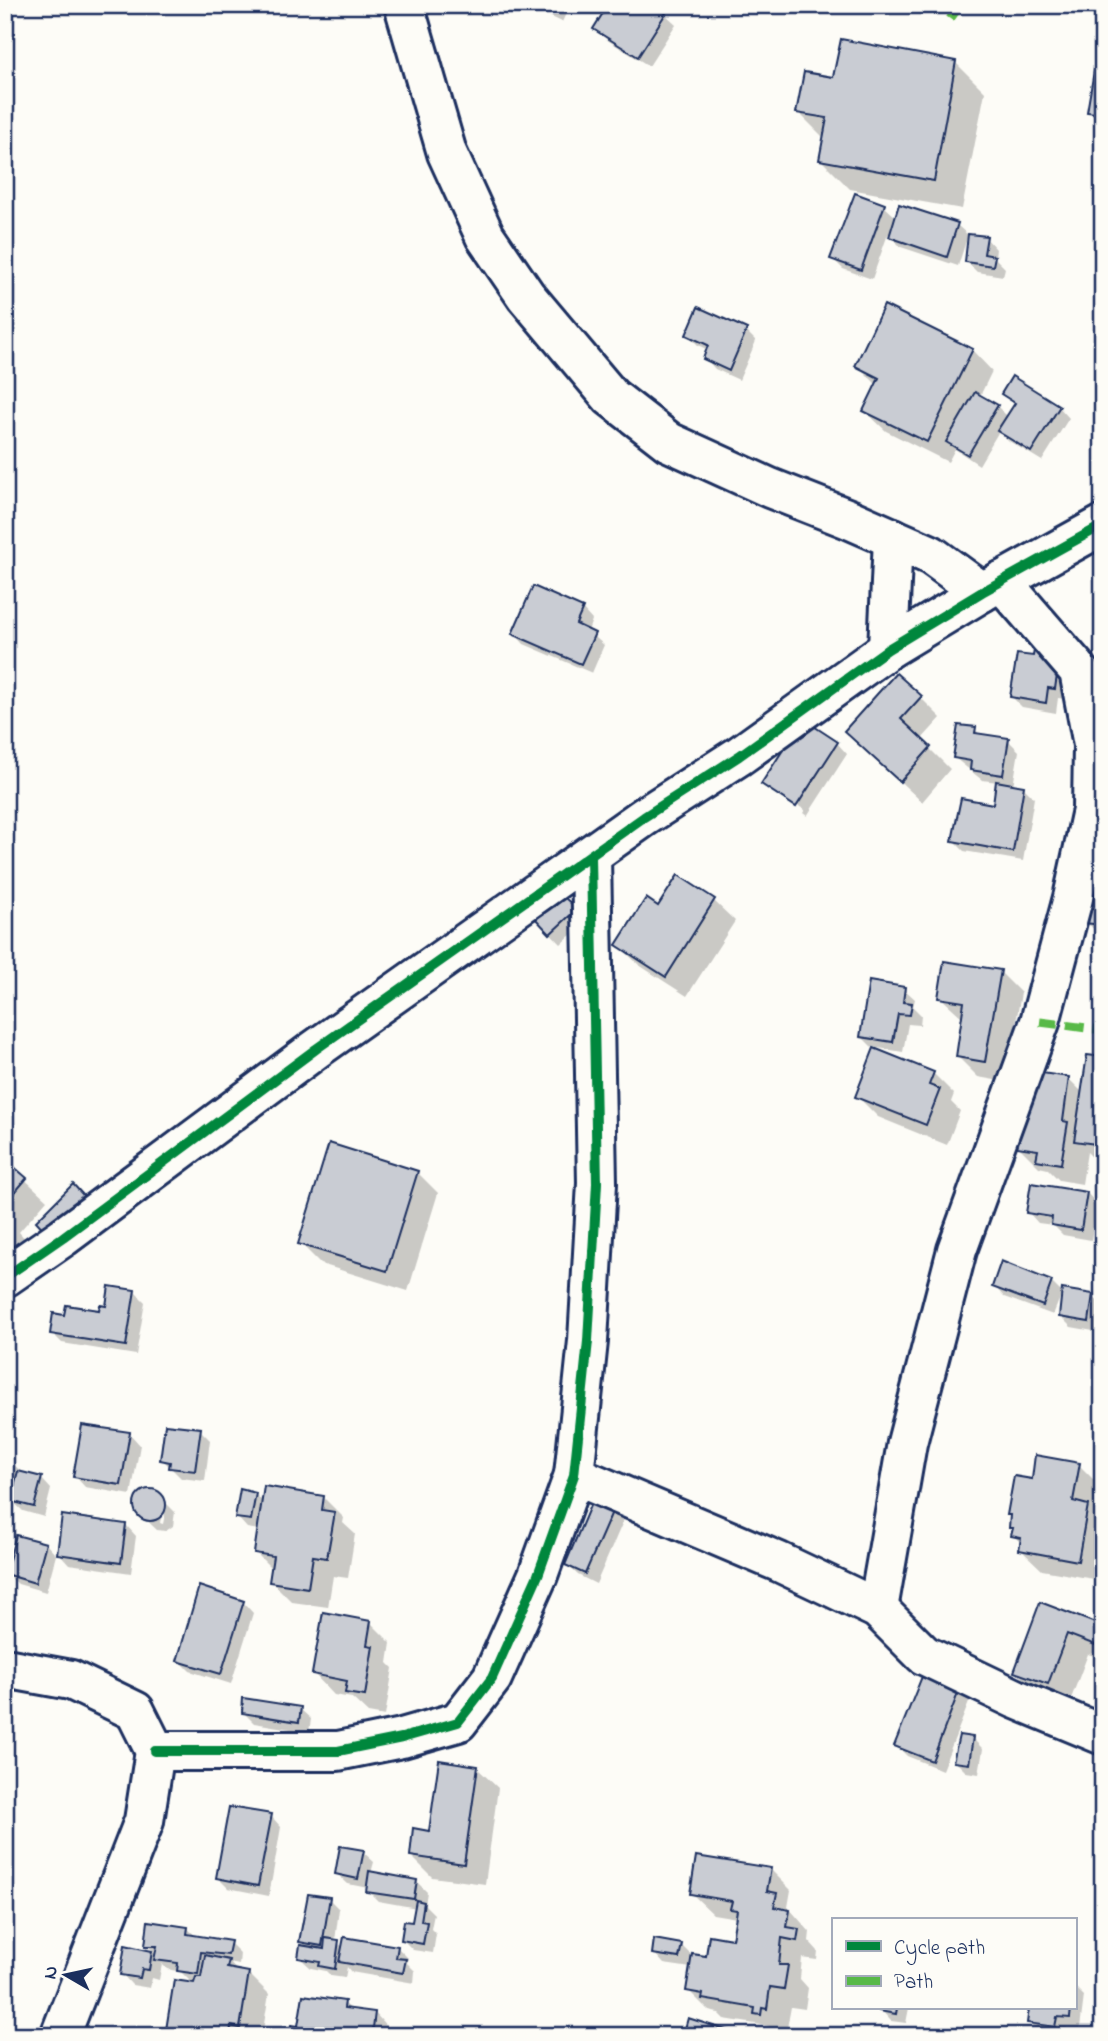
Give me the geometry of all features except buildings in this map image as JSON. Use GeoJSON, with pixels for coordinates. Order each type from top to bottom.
{"type":"FeatureCollection","features":[{"type":"Feature","properties":{"kind":"street"},"geometry":{"type":"LineString","coordinates":[[404,5],[447,153],[485,236],[526,296],[611,397],[669,442],[770,488],[893,538],[991,586],[1079,671],[1094,745],[1092,810],[1073,898],[1040,1022],[957,1250],[907,1443],[878,1609]]}},
{"type":"Feature","properties":{"kind":"street"},"geometry":{"type":"LineString","coordinates":[[5,1277],[316,1049],[739,756],[888,649],[991,586],[1103,525]]}},
{"type":"Feature","properties":{"kind":"street"},"geometry":{"type":"LineString","coordinates":[[888,649],[893,538]]}},
{"type":"Feature","properties":{"kind":"street"},"geometry":{"type":"LineString","coordinates":[[155,1751],[338,1751],[402,1738],[458,1722],[492,1678],[538,1575],[574,1475],[588,1341],[597,1183],[591,856]]}},
{"type":"Feature","properties":{"kind":"street"},"geometry":{"type":"LineString","coordinates":[[574,1475],[779,1562],[878,1609],[924,1655],[1016,1699],[1103,1735]]}},
{"type":"Feature","properties":{"kind":"street"},"geometry":{"type":"LineString","coordinates":[[5,1668],[71,1680],[135,1711],[155,1751],[144,1821],[60,2036]]}},
{"type":"Feature","properties":{"kind":"marked path"},"geometry":{"type":"LineString","coordinates":[[950,19],[960,5]]}},
{"type":"Feature","properties":{"kind":"marked path"},"geometry":{"type":"LineString","coordinates":[[1040,1022],[1103,1030]]}},
{"type":"Feature","properties":{"kind":"cycle path"},"geometry":{"type":"LineString","coordinates":[[5,1277],[316,1049],[644,817],[739,756],[888,649],[982,592],[1103,525]]}},
{"type":"Feature","properties":{"kind":"cycle path"},"geometry":{"type":"LineString","coordinates":[[155,1751],[338,1751],[402,1738],[458,1722],[492,1678],[538,1575],[574,1475],[588,1341],[597,1183],[591,856]]}}]}
